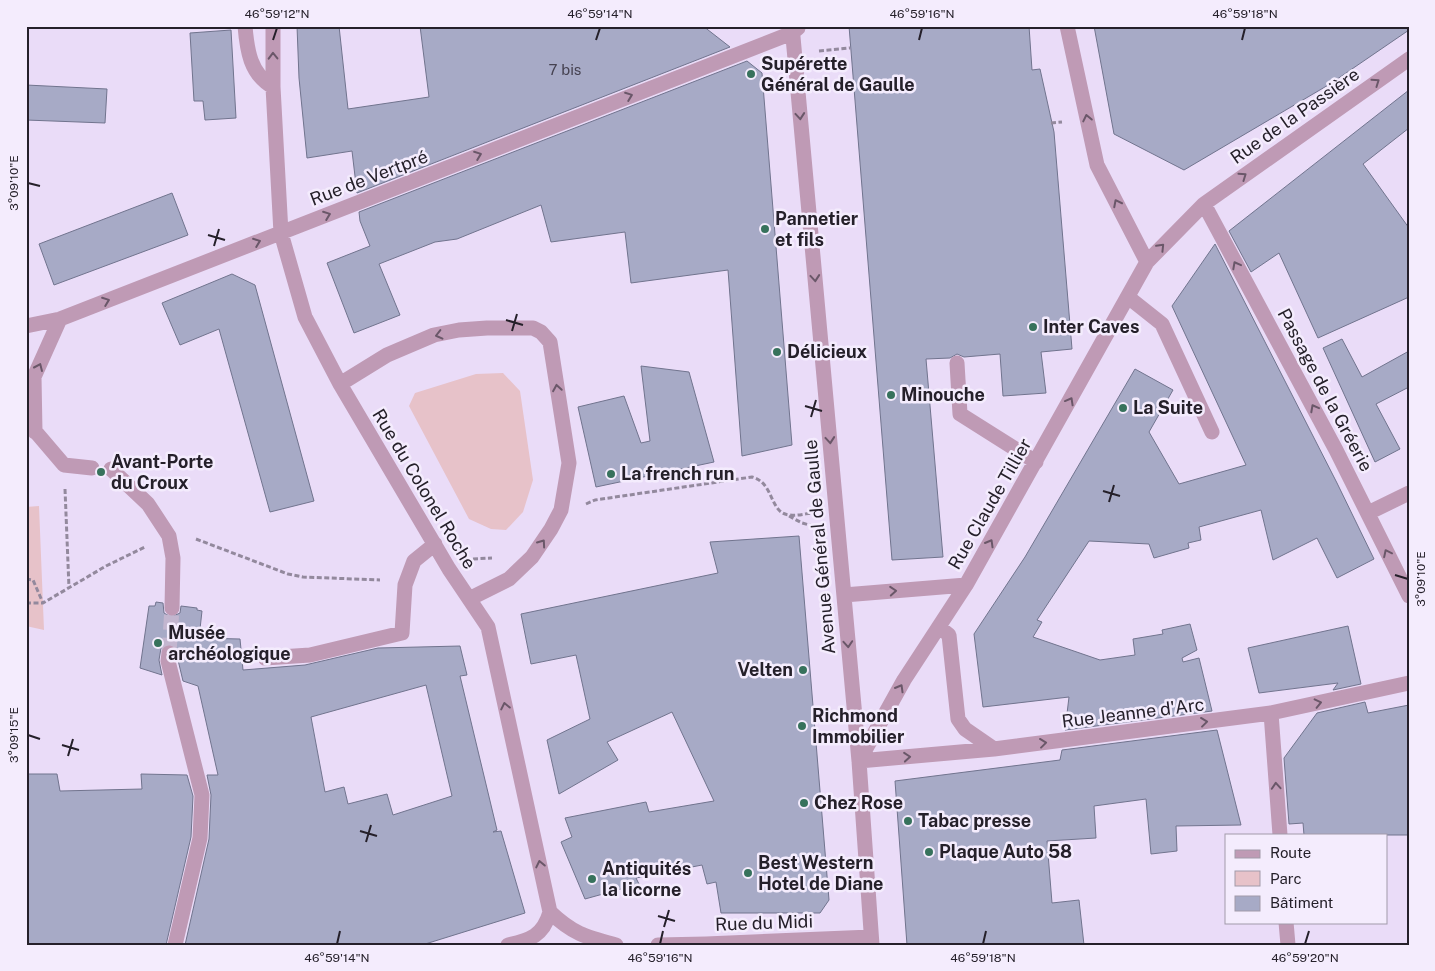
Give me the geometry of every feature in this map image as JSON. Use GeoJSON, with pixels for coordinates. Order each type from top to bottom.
{"type":"FeatureCollection","features":[{"type":"Feature","properties":{"kind":"street"},"geometry":{"type":"LineString","coordinates":[[245,26],[247,49],[251,62],[258,75],[273,87]]}},
{"type":"Feature","properties":{"kind":"street","name":"Rue du Colonel Roche"},"geometry":{"type":"LineString","coordinates":[[273,26],[273,87],[281,233],[305,318],[340,384],[449,569],[488,627],[550,912]]}},
{"type":"Feature","properties":{"kind":"street"},"geometry":{"type":"LineString","coordinates":[[1067,26],[1097,165],[1147,262]]}},
{"type":"Feature","properties":{"kind":"street","name":"Avenue Général de Gaulle"},"geometry":{"type":"LineString","coordinates":[[795,28],[795,54],[859,761],[871,941]]}},
{"type":"Feature","properties":{"kind":"street","name":"Rue de Vertpré"},"geometry":{"type":"LineString","coordinates":[[26,326],[60,319],[795,28]]}},
{"type":"Feature","properties":{"kind":"street","name":"Rue de la Passière"},"geometry":{"type":"LineString","coordinates":[[1204,204],[1409,59]]}},
{"type":"Feature","properties":{"kind":"street","name":"Rue Claude Tillier"},"geometry":{"type":"LineString","coordinates":[[859,761],[904,680],[966,585],[1147,262],[1204,204]]}},
{"type":"Feature","properties":{"kind":"street","name":"Passage de la Gréerie"},"geometry":{"type":"LineString","coordinates":[[1204,204],[1336,450],[1409,596]]}},
{"type":"Feature","properties":{"kind":"street"},"geometry":{"type":"LineString","coordinates":[[1128,297],[1162,324],[1212,432]]}},
{"type":"Feature","properties":{"kind":"street"},"geometry":{"type":"LineString","coordinates":[[60,319],[34,377],[31,427],[64,465],[92,468]]}},
{"type":"Feature","properties":{"kind":"street"},"geometry":{"type":"LineString","coordinates":[[340,384],[388,355],[434,335],[487,328],[533,328],[541,332],[550,342],[569,463],[561,510],[532,557],[509,579],[469,599]]}},
{"type":"Feature","properties":{"kind":"street"},"geometry":{"type":"LineString","coordinates":[[956,363],[960,414],[1036,462]]}},
{"type":"Feature","properties":{"kind":"street"},"geometry":{"type":"LineString","coordinates":[[111,469],[148,504],[169,536],[173,558],[172,608]]}},
{"type":"Feature","properties":{"kind":"street"},"geometry":{"type":"LineString","coordinates":[[1368,513],[1409,493]]}},
{"type":"Feature","properties":{"kind":"street"},"geometry":{"type":"LineString","coordinates":[[265,658],[310,655],[402,632],[405,585],[414,561],[435,544]]}},
{"type":"Feature","properties":{"kind":"street"},"geometry":{"type":"LineString","coordinates":[[844,595],[966,585]]}},
{"type":"Feature","properties":{"kind":"street"},"geometry":{"type":"LineString","coordinates":[[939,627],[949,635],[958,719],[965,729],[994,750]]}},
{"type":"Feature","properties":{"kind":"street"},"geometry":{"type":"LineString","coordinates":[[169,653],[168,661],[202,794],[200,838],[175,945]]}},
{"type":"Feature","properties":{"kind":"street","name":"Rue Jeanne d'Arc"},"geometry":{"type":"LineString","coordinates":[[859,761],[994,750],[1271,713],[1409,683]]}},
{"type":"Feature","properties":{"kind":"street"},"geometry":{"type":"LineString","coordinates":[[1271,713],[1280,834]]}},
{"type":"Feature","properties":{"kind":"street"},"geometry":{"type":"LineString","coordinates":[[508,945],[531,939],[538,934],[548,921],[550,912]]}},
{"type":"Feature","properties":{"kind":"street"},"geometry":{"type":"LineString","coordinates":[[550,912],[564,926],[575,932],[616,945]]}},
{"type":"Feature","properties":{"kind":"street"},"geometry":{"type":"LineString","coordinates":[[1286,924],[1288,945]]}},
{"type":"Feature","properties":{"kind":"street","name":"Rue du Midi"},"geometry":{"type":"LineString","coordinates":[[658,945],[871,941]]}},
{"type":"Feature","properties":{"kind":"path"},"geometry":{"type":"LineString","coordinates":[[795,54],[850,48]]}},
{"type":"Feature","properties":{"kind":"path"},"geometry":{"type":"LineString","coordinates":[[64,465],[69,588]]}},
{"type":"Feature","properties":{"kind":"path"},"geometry":{"type":"LineString","coordinates":[[580,507],[595,500],[752,478],[759,479],[766,486],[774,504],[780,511],[809,525],[821,525]]}},
{"type":"Feature","properties":{"kind":"path"},"geometry":{"type":"LineString","coordinates":[[787,515],[836,510]]}},
{"type":"Feature","properties":{"kind":"path"},"geometry":{"type":"LineString","coordinates":[[26,603],[43,603],[106,566],[169,536],[190,538],[288,574],[303,577],[374,578],[405,585]]}},
{"type":"Feature","properties":{"kind":"path"},"geometry":{"type":"LineString","coordinates":[[449,569],[468,560],[532,557]]}},
{"type":"Feature","properties":{"kind":"path"},"geometry":{"type":"LineString","coordinates":[[26,579],[33,580],[43,603]]}},
{"type":"Feature","properties":{"kind":"green space"},"geometry":{"type":"Polygon","coordinates":[[[503,373],[520,391],[533,480],[523,512],[506,530],[491,529],[469,519],[409,406],[415,393],[476,374],[503,373]]]}},
{"type":"Feature","properties":{"kind":"green space"},"geometry":{"type":"Polygon","coordinates":[[[39,506],[44,630],[26,626],[26,507],[39,506]]]}},
{"type":"Feature","properties":{"kind":"building"},"geometry":{"type":"Polygon","coordinates":[[[297,26],[339,26],[348,109],[429,97],[420,26],[703,26],[730,47],[357,193],[352,151],[307,158],[299,78],[297,26]]]}},
{"type":"Feature","properties":{"kind":"building"},"geometry":{"type":"Polygon","coordinates":[[[849,26],[1029,26],[1032,70],[1040,69],[1054,132],[1072,349],[1041,352],[1046,393],[1003,396],[1000,354],[964,357],[957,354],[950,358],[926,359],[943,557],[892,560],[849,26]]]}},
{"type":"Feature","properties":{"kind":"building"},"geometry":{"type":"Polygon","coordinates":[[[1094,26],[1409,26],[1409,30],[1330,84],[1184,170],[1114,134],[1094,26]]]}},
{"type":"Feature","properties":{"kind":"building"},"geometry":{"type":"Polygon","coordinates":[[[231,30],[236,118],[205,120],[203,101],[194,101],[190,33],[231,30]]]}},
{"type":"Feature","properties":{"kind":"building"},"geometry":{"type":"Polygon","coordinates":[[[747,61],[762,73],[792,445],[742,456],[728,270],[631,283],[625,232],[551,242],[541,205],[457,239],[435,242],[379,264],[400,315],[354,333],[327,263],[370,246],[360,221],[359,212],[747,61]]]}},
{"type":"Feature","properties":{"kind":"building"},"geometry":{"type":"Polygon","coordinates":[[[26,85],[107,89],[105,123],[26,120],[26,85]]]}},
{"type":"Feature","properties":{"kind":"building"},"geometry":{"type":"Polygon","coordinates":[[[1409,90],[1409,128],[1363,164],[1409,228],[1409,297],[1318,338],[1279,253],[1251,272],[1229,231],[1409,90]]]}},
{"type":"Feature","properties":{"kind":"building"},"geometry":{"type":"Polygon","coordinates":[[[172,193],[188,235],[54,285],[39,244],[172,193]]]}},
{"type":"Feature","properties":{"kind":"building"},"geometry":{"type":"Polygon","coordinates":[[[1215,244],[1374,559],[1337,578],[1317,538],[1273,560],[1261,510],[1199,527],[1201,540],[1188,543],[1189,548],[1154,558],[1149,544],[1089,541],[1037,620],[1042,622],[1033,637],[1100,660],[1135,655],[1133,639],[1163,634],[1162,630],[1190,624],[1197,650],[1182,658],[1183,662],[1199,658],[1212,711],[1065,730],[1069,697],[983,707],[974,634],[1025,557],[1135,369],[1173,390],[1149,432],[1179,484],[1246,465],[1172,306],[1215,244]]]}},
{"type":"Feature","properties":{"kind":"building"},"geometry":{"type":"Polygon","coordinates":[[[232,274],[255,285],[314,501],[270,512],[219,329],[180,345],[162,303],[232,274]]]}},
{"type":"Feature","properties":{"kind":"building"},"geometry":{"type":"Polygon","coordinates":[[[1342,339],[1362,377],[1409,351],[1409,387],[1376,404],[1400,449],[1375,462],[1323,348],[1342,339]]]}},
{"type":"Feature","properties":{"kind":"building"},"geometry":{"type":"Polygon","coordinates":[[[641,366],[689,372],[714,462],[596,487],[578,407],[624,396],[641,443],[650,441],[641,366]]]}},
{"type":"Feature","properties":{"kind":"building"},"geometry":{"type":"Polygon","coordinates":[[[799,536],[829,900],[820,913],[721,913],[716,882],[707,884],[702,865],[636,878],[639,884],[585,899],[561,842],[572,837],[565,818],[646,802],[649,812],[714,801],[672,712],[607,742],[618,760],[559,794],[547,740],[590,719],[576,655],[531,664],[521,614],[718,573],[710,542],[799,536]]]}},
{"type":"Feature","properties":{"kind":"building"},"geometry":{"type":"Polygon","coordinates":[[[156,602],[163,603],[164,613],[171,617],[180,613],[181,606],[197,608],[197,610],[202,611],[199,638],[240,639],[243,670],[305,665],[378,648],[460,646],[467,675],[460,676],[497,830],[493,832],[501,831],[525,913],[422,945],[185,945],[209,839],[211,795],[207,775],[218,775],[198,686],[183,681],[177,649],[170,644],[161,648],[159,660],[162,675],[140,668],[149,606],[155,606],[156,602]],[[426,685],[311,717],[325,792],[344,787],[348,804],[387,794],[393,815],[452,796],[426,685]]]}},
{"type":"Feature","properties":{"kind":"building"},"geometry":{"type":"Polygon","coordinates":[[[1348,626],[1361,684],[1333,690],[1338,683],[1259,693],[1248,648],[1348,626]]]}},
{"type":"Feature","properties":{"kind":"building"},"geometry":{"type":"Polygon","coordinates":[[[1365,702],[1368,713],[1409,705],[1409,835],[1304,834],[1303,823],[1289,824],[1284,758],[1317,713],[1365,702]]]}},
{"type":"Feature","properties":{"kind":"building"},"geometry":{"type":"Polygon","coordinates":[[[1217,730],[1241,825],[1176,826],[1177,851],[1151,854],[1146,799],[1094,806],[1096,838],[1047,841],[1052,903],[1079,900],[1084,945],[907,945],[895,781],[1060,760],[1062,750],[1217,730]]]}},
{"type":"Feature","properties":{"kind":"building"},"geometry":{"type":"Polygon","coordinates":[[[26,774],[57,774],[60,791],[142,789],[141,774],[187,775],[193,796],[191,837],[166,945],[26,945],[26,774]]]}},
{"type":"Feature","properties":{"kind":"tunnel"},"geometry":{"type":"LineString","coordinates":[[169,653],[172,608]]}},
{"type":"Feature","properties":{"kind":"place","name":"Supérette Général de Gaulle"},"geometry":{"type":"Point","coordinates":[751,74]}},
{"type":"Feature","properties":{"kind":"place","name":"Pannetier et fils"},"geometry":{"type":"Point","coordinates":[765,229]}},
{"type":"Feature","properties":{"kind":"place","name":"Inter Caves"},"geometry":{"type":"Point","coordinates":[1033,327]}},
{"type":"Feature","properties":{"kind":"place","name":"Délicieux"},"geometry":{"type":"Point","coordinates":[777,352]}},
{"type":"Feature","properties":{"kind":"place","name":"Minouche"},"geometry":{"type":"Point","coordinates":[891,395]}},
{"type":"Feature","properties":{"kind":"place","name":"La Suite"},"geometry":{"type":"Point","coordinates":[1123,408]}},
{"type":"Feature","properties":{"kind":"place","name":"Avant-Porte du Croux"},"geometry":{"type":"Point","coordinates":[101,472]}},
{"type":"Feature","properties":{"kind":"place","name":"La french run"},"geometry":{"type":"Point","coordinates":[611,474]}},
{"type":"Feature","properties":{"kind":"place","name":"Musée archéologique"},"geometry":{"type":"Point","coordinates":[158,643]}},
{"type":"Feature","properties":{"kind":"place","name":"Velten"},"geometry":{"type":"Point","coordinates":[803,670]}},
{"type":"Feature","properties":{"kind":"place","name":"Richmond Immobilier"},"geometry":{"type":"Point","coordinates":[802,726]}},
{"type":"Feature","properties":{"kind":"place","name":"Chez Rose"},"geometry":{"type":"Point","coordinates":[804,803]}},
{"type":"Feature","properties":{"kind":"place","name":"Tabac presse"},"geometry":{"type":"Point","coordinates":[908,821]}},
{"type":"Feature","properties":{"kind":"place","name":"Plaque Auto 58"},"geometry":{"type":"Point","coordinates":[929,852]}},
{"type":"Feature","properties":{"kind":"place","name":"Best Western Hotel de Diane"},"geometry":{"type":"Point","coordinates":[748,873]}},
{"type":"Feature","properties":{"kind":"place","name":"Antiquités la licorne"},"geometry":{"type":"Point","coordinates":[592,879]}}]}
